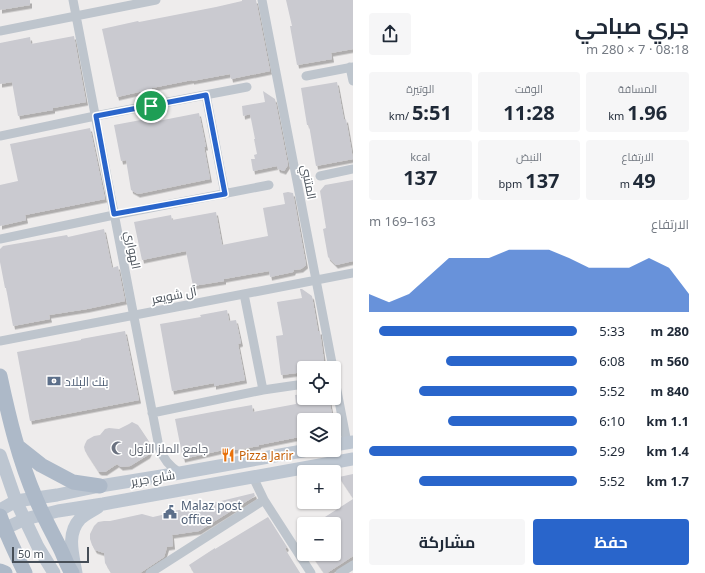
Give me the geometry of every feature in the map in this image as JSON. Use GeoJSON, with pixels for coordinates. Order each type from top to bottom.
{"type":"FeatureCollection","features":[{"type":"Feature","properties":{"kind":"main road"},"geometry":{"type":"LineString","coordinates":[[0,376],[17,446],[35,498],[66,564],[72,573]]}},
{"type":"Feature","properties":{"kind":"main road"},"geometry":{"type":"LineString","coordinates":[[17,446],[41,465],[74,482],[100,486]]}},
{"type":"Feature","properties":{"kind":"main road","name":"شارع جرير"},"geometry":{"type":"LineString","coordinates":[[20,510],[35,498],[297,452]]}},
{"type":"Feature","properties":{"kind":"main road"},"geometry":{"type":"LineString","coordinates":[[0,455],[20,510],[38,547],[54,573]]}},
{"type":"Feature","properties":{"kind":"main road","name":"شارع جرير"},"geometry":{"type":"LineString","coordinates":[[0,510],[20,510],[43,515],[58,511],[353,459]]}},
{"type":"Feature","properties":{"kind":"main road"},"geometry":{"type":"LineString","coordinates":[[76,573],[71,541],[72,533],[79,520],[103,504]]}},
{"type":"Feature","properties":{"kind":"main road"},"geometry":{"type":"LineString","coordinates":[[20,510],[1,525],[25,573]]}},
{"type":"Feature","properties":{"kind":"main road"},"geometry":{"type":"LineString","coordinates":[[0,571],[6,573]]}},
{"type":"Feature","properties":{"kind":"street","name":"الهواري"},"geometry":{"type":"LineString","coordinates":[[73,0],[152,413],[163,458],[171,467],[180,473]]}},
{"type":"Feature","properties":{"kind":"street"},"geometry":{"type":"LineString","coordinates":[[0,31],[156,0]]}},
{"type":"Feature","properties":{"kind":"street","name":"المتنبي"},"geometry":{"type":"LineString","coordinates":[[262,0],[332,361]]}},
{"type":"Feature","properties":{"kind":"street"},"geometry":{"type":"LineString","coordinates":[[306,76],[352,67],[353,81]]}},
{"type":"Feature","properties":{"kind":"street"},"geometry":{"type":"LineString","coordinates":[[0,136],[247,87]]}},
{"type":"Feature","properties":{"kind":"street"},"geometry":{"type":"LineString","coordinates":[[206,95],[225,194]]}},
{"type":"Feature","properties":{"kind":"street"},"geometry":{"type":"LineString","coordinates":[[320,176],[353,169]]}},
{"type":"Feature","properties":{"kind":"street"},"geometry":{"type":"LineString","coordinates":[[0,239],[114,214],[269,185]]}},
{"type":"Feature","properties":{"kind":"street","name":"آل شويعر"},"geometry":{"type":"LineString","coordinates":[[0,341],[353,273]]}},
{"type":"Feature","properties":{"kind":"street"},"geometry":{"type":"LineString","coordinates":[[244,294],[263,390]]}},
{"type":"Feature","properties":{"kind":"street"},"geometry":{"type":"LineString","coordinates":[[152,413],[263,390],[297,385]]}},
{"type":"Feature","properties":{"kind":"street"},"geometry":{"type":"LineString","coordinates":[[339,405],[345,443]]}},
{"type":"Feature","properties":{"kind":"street"},"geometry":{"type":"LineString","coordinates":[[253,477],[264,500],[311,573]]}},
{"type":"Feature","properties":{"kind":"street"},"geometry":{"type":"LineString","coordinates":[[150,573],[264,500]]}},
{"type":"Feature","properties":{"kind":"street"},"geometry":{"type":"LineString","coordinates":[[340,573],[353,565]]}},
{"type":"Feature","properties":{"kind":"building"},"geometry":{"type":"Polygon","coordinates":[[[0,0],[30,0],[30,5],[0,10],[0,0]]]}},
{"type":"Feature","properties":{"kind":"building"},"geometry":{"type":"Polygon","coordinates":[[[242,0],[256,0],[270,71],[231,79],[230,74],[192,80],[117,97],[102,29],[216,7],[242,0]]]}},
{"type":"Feature","properties":{"kind":"building"},"geometry":{"type":"Polygon","coordinates":[[[286,0],[353,0],[353,49],[331,53],[332,59],[297,65],[290,26],[292,26],[286,0]]]}},
{"type":"Feature","properties":{"kind":"building"},"geometry":{"type":"Polygon","coordinates":[[[74,36],[86,102],[18,116],[12,82],[0,84],[0,43],[30,37],[31,44],[74,36]]]}},
{"type":"Feature","properties":{"kind":"building"},"geometry":{"type":"Polygon","coordinates":[[[337,82],[344,120],[346,119],[353,159],[316,166],[301,88],[337,82]]]}},
{"type":"Feature","properties":{"kind":"building"},"geometry":{"type":"Polygon","coordinates":[[[263,91],[275,99],[288,165],[284,171],[278,169],[277,166],[253,171],[251,159],[255,159],[254,155],[257,154],[255,139],[250,114],[243,116],[242,106],[265,102],[263,91]]]}},
{"type":"Feature","properties":{"kind":"building"},"geometry":{"type":"Polygon","coordinates":[[[199,113],[206,147],[204,147],[210,179],[138,194],[131,190],[126,160],[121,161],[114,125],[157,117],[158,121],[199,113]]]}},
{"type":"Feature","properties":{"kind":"building"},"geometry":{"type":"Polygon","coordinates":[[[90,128],[105,199],[25,215],[26,220],[0,226],[0,185],[18,181],[10,144],[90,128]]]}},
{"type":"Feature","properties":{"kind":"building"},"geometry":{"type":"Polygon","coordinates":[[[353,180],[353,261],[336,265],[328,257],[323,229],[326,228],[320,191],[325,185],[353,180]]]}},
{"type":"Feature","properties":{"kind":"building"},"geometry":{"type":"Polygon","coordinates":[[[283,193],[293,193],[306,265],[301,269],[270,277],[269,271],[193,286],[186,251],[142,260],[134,222],[171,215],[172,220],[216,212],[222,245],[268,236],[263,208],[285,204],[283,193]]]}},
{"type":"Feature","properties":{"kind":"building"},"geometry":{"type":"Polygon","coordinates":[[[104,229],[112,268],[118,266],[125,301],[49,315],[50,319],[13,326],[0,262],[0,249],[3,246],[67,235],[68,237],[104,229]]]}},
{"type":"Feature","properties":{"kind":"building"},"geometry":{"type":"Polygon","coordinates":[[[300,289],[312,296],[318,331],[320,331],[324,361],[297,361],[297,373],[281,375],[276,336],[283,335],[277,302],[302,298],[300,289]]]}},
{"type":"Feature","properties":{"kind":"building"},"geometry":{"type":"Polygon","coordinates":[[[227,310],[229,321],[236,320],[241,343],[238,344],[245,380],[214,386],[214,383],[172,391],[160,324],[201,317],[200,315],[227,310]]]}},
{"type":"Feature","properties":{"kind":"building"},"geometry":{"type":"Polygon","coordinates":[[[125,331],[139,400],[30,421],[17,352],[125,331]]]}},
{"type":"Feature","properties":{"kind":"building"},"geometry":{"type":"Polygon","coordinates":[[[295,395],[297,395],[297,405],[330,405],[332,413],[297,413],[297,437],[259,446],[223,452],[223,450],[183,459],[175,419],[252,405],[253,412],[296,404],[295,395]]]}},
{"type":"Feature","properties":{"kind":"building","name":"جامع الملز الأول"},"geometry":{"type":"Polygon","coordinates":[[[132,422],[138,425],[148,440],[151,449],[148,455],[130,466],[121,467],[117,464],[105,472],[98,471],[85,451],[84,447],[87,440],[94,436],[100,435],[105,429],[119,429],[132,422]]]}},
{"type":"Feature","properties":{"kind":"building"},"geometry":{"type":"Polygon","coordinates":[[[353,474],[353,498],[341,480],[341,477],[353,474]]]}},
{"type":"Feature","properties":{"kind":"building"},"geometry":{"type":"Polygon","coordinates":[[[254,493],[255,496],[199,531],[172,535],[173,546],[167,547],[164,557],[140,573],[111,573],[105,563],[104,553],[95,550],[90,539],[90,534],[98,522],[142,514],[153,517],[166,514],[166,512],[192,508],[254,493]]]}},
{"type":"Feature","properties":{"kind":"building"},"geometry":{"type":"Polygon","coordinates":[[[353,499],[353,556],[327,573],[324,573],[316,561],[341,561],[341,517],[325,517],[337,509],[341,509],[341,507],[353,499]]]}},
{"type":"Feature","properties":{"kind":"building"},"geometry":{"type":"Polygon","coordinates":[[[268,517],[287,547],[285,549],[300,573],[194,573],[189,565],[268,517]]]}},
{"type":"Feature","properties":{"kind":"place","name":"بنك البلاد"},"geometry":{"type":"Point","coordinates":[54,381]}},
{"type":"Feature","properties":{"kind":"place","name":"جامع الملز الأول"},"geometry":{"type":"Point","coordinates":[118,448]}},
{"type":"Feature","properties":{"kind":"place","name":"Pizza Jarir"},"geometry":{"type":"Point","coordinates":[228,455]}},
{"type":"Feature","properties":{"kind":"place","name":"Malaz post office"},"geometry":{"type":"Point","coordinates":[170,512]}},
{"type":"Feature","properties":{"kind":"route"},"geometry":{"type":"LineString","coordinates":[[206,95],[225,194],[114,214],[96,116],[151,106],[206,95]]}}]}
